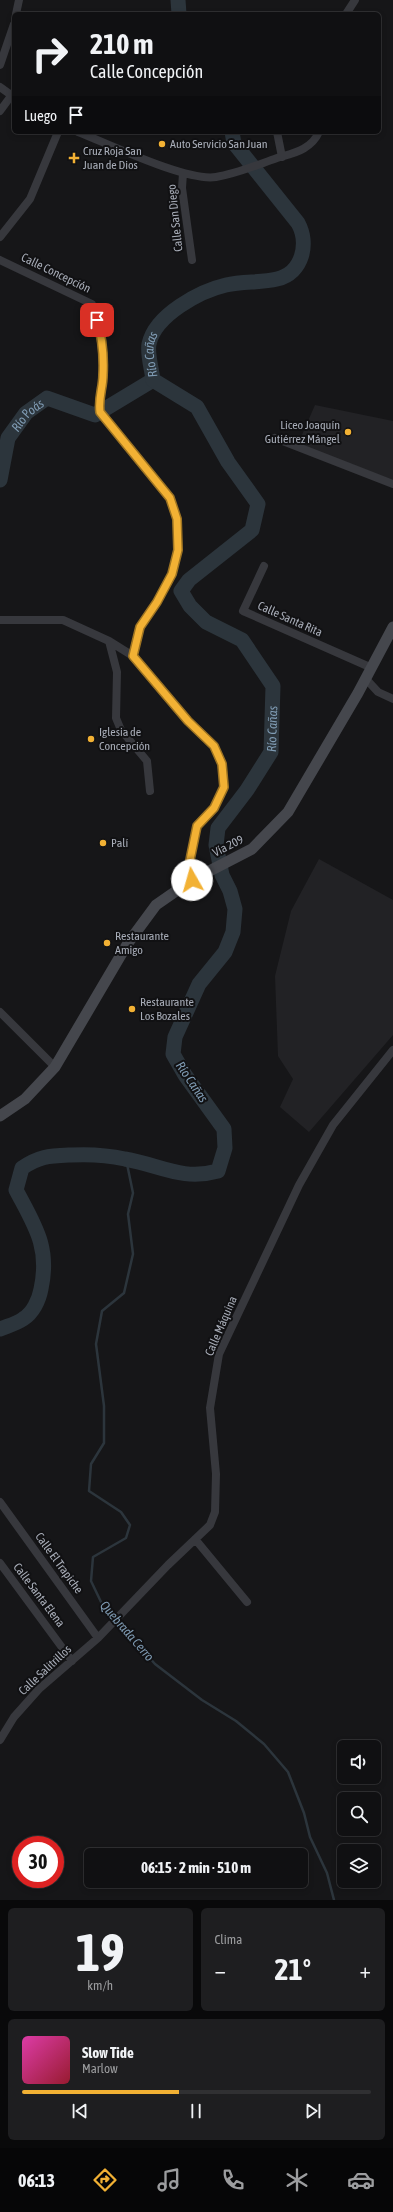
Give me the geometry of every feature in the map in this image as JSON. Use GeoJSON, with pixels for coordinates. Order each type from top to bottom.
{"type":"FeatureCollection","features":[{"type":"Feature","properties":{"kind":"main road","name":"Vía 209"},"geometry":{"type":"LineString","coordinates":[[0,1116],[25,1099],[55,1067],[128,943],[156,906],[192,880],[252,848],[288,812],[366,679],[393,627]]}},
{"type":"Feature","properties":{"kind":"street"},"geometry":{"type":"LineString","coordinates":[[16,12],[19,0]]}},
{"type":"Feature","properties":{"kind":"street"},"geometry":{"type":"LineString","coordinates":[[347,12],[355,0]]}},
{"type":"Feature","properties":{"kind":"street"},"geometry":{"type":"LineString","coordinates":[[0,65],[12,30]]}},
{"type":"Feature","properties":{"kind":"street"},"geometry":{"type":"LineString","coordinates":[[0,87],[12,96],[0,111]]}},
{"type":"Feature","properties":{"kind":"street"},"geometry":{"type":"LineString","coordinates":[[0,237],[30,199],[57,134]]}},
{"type":"Feature","properties":{"kind":"street"},"geometry":{"type":"LineString","coordinates":[[83,134],[183,173],[203,178],[230,173],[306,148],[317,134]]}},
{"type":"Feature","properties":{"kind":"street"},"geometry":{"type":"LineString","coordinates":[[277,134],[282,157]]}},
{"type":"Feature","properties":{"kind":"street","name":"Calle San Diego"},"geometry":{"type":"LineString","coordinates":[[183,173],[182,188],[192,260]]}},
{"type":"Feature","properties":{"kind":"street","name":"Calle Concepción"},"geometry":{"type":"LineString","coordinates":[[0,260],[92,304],[102,335],[103,376],[98,402],[100,412],[170,498],[177,519],[178,550],[174,568],[165,590],[140,627],[133,656]]}},
{"type":"Feature","properties":{"kind":"street"},"geometry":{"type":"LineString","coordinates":[[275,438],[393,484]]}},
{"type":"Feature","properties":{"kind":"street","name":"Calle Santa Rita"},"geometry":{"type":"LineString","coordinates":[[264,566],[243,611],[372,668]]}},
{"type":"Feature","properties":{"kind":"street"},"geometry":{"type":"LineString","coordinates":[[0,620],[62,620],[109,641],[133,656],[188,721],[214,746],[222,764],[224,787],[214,808],[197,826],[190,860],[192,880]]}},
{"type":"Feature","properties":{"kind":"street"},"geometry":{"type":"LineString","coordinates":[[109,641],[118,672],[116,718],[121,730],[147,762],[150,791]]}},
{"type":"Feature","properties":{"kind":"street"},"geometry":{"type":"LineString","coordinates":[[366,679],[378,692],[393,699]]}},
{"type":"Feature","properties":{"kind":"street"},"geometry":{"type":"LineString","coordinates":[[0,1012],[55,1067]]}},
{"type":"Feature","properties":{"kind":"street","name":"Calle Máquina"},"geometry":{"type":"LineString","coordinates":[[113,1623],[210,1525],[215,1512],[216,1474],[210,1415],[214,1378],[219,1354],[299,1185],[333,1125],[393,1050]]}},
{"type":"Feature","properties":{"kind":"street","name":"Calle El Trapiche"},"geometry":{"type":"LineString","coordinates":[[0,1502],[98,1638]]}},
{"type":"Feature","properties":{"kind":"street"},"geometry":{"type":"LineString","coordinates":[[195,1539],[247,1602]]}},
{"type":"Feature","properties":{"kind":"street","name":"Calle Santa Elena"},"geometry":{"type":"LineString","coordinates":[[0,1564],[72,1661]]}},
{"type":"Feature","properties":{"kind":"street","name":"Calle Salitrillos"},"geometry":{"type":"LineString","coordinates":[[0,1740],[14,1717],[39,1688],[72,1661],[113,1623]]}},
{"type":"Feature","properties":{"kind":"shaded area","name":"Liceo Joaquín Gutiérrez Mángel"},"geometry":{"type":"Polygon","coordinates":[[[315,405],[393,421],[393,480],[298,444],[315,405]]]}},
{"type":"Feature","properties":{"kind":"shaded area"},"geometry":{"type":"Polygon","coordinates":[[[319,859],[393,900],[393,1035],[309,1132],[280,1107],[293,1079],[278,1056],[275,976],[291,911],[319,859]]]}},
{"type":"Feature","properties":{"kind":"waterway","name":"Río Cañas"},"geometry":{"type":"LineString","coordinates":[[178,0],[179,12]]}},
{"type":"Feature","properties":{"kind":"waterway","name":"Río Cañas"},"geometry":{"type":"LineString","coordinates":[[153,380],[149,357],[149,344],[153,333],[169,314],[192,299],[215,288],[232,284],[277,279],[286,276],[293,271],[301,256],[303,239],[298,223],[234,143],[232,134]]}},
{"type":"Feature","properties":{"kind":"waterway","name":"Río Poás"},"geometry":{"type":"LineString","coordinates":[[0,480],[8,438],[26,413],[47,398],[95,415],[153,380]]}},
{"type":"Feature","properties":{"kind":"waterway","name":"Río Cañas"},"geometry":{"type":"LineString","coordinates":[[0,1329],[20,1321],[33,1310],[40,1293],[43,1274],[44,1261],[39,1237],[35,1226],[16,1190],[22,1168],[45,1157],[63,1155],[91,1155],[125,1159],[182,1173],[205,1174],[218,1171],[225,1148],[224,1129],[185,1075],[173,1054],[175,1037],[199,984],[225,952],[233,932],[235,909],[230,891],[222,875],[216,845],[218,828],[247,790],[271,752],[273,686],[242,640],[206,622],[190,606],[181,591],[189,580],[252,530],[258,504],[228,462],[197,407],[153,380]]}},
{"type":"Feature","properties":{"kind":"waterway","name":"Quebrada Cerro"},"geometry":{"type":"LineString","coordinates":[[126,1159],[133,1193],[128,1214],[133,1254],[124,1293],[102,1311],[96,1344],[104,1406],[104,1443],[91,1464],[89,1491],[121,1512],[130,1525],[126,1538],[93,1557],[91,1581],[102,1604],[155,1664],[202,1700],[236,1721],[264,1744],[288,1772],[304,1813],[310,1837],[327,1873],[334,1900]]}},
{"type":"Feature","properties":{"kind":"place","name":"Auto Servicio San Juan"},"geometry":{"type":"Point","coordinates":[162,144]}},
{"type":"Feature","properties":{"kind":"place","name":"Cruz Roja San Juan de Dios"},"geometry":{"type":"Point","coordinates":[74,158]}},
{"type":"Feature","properties":{"kind":"place","name":"Liceo Joaquín Gutiérrez Mángel"},"geometry":{"type":"Point","coordinates":[348,432]}},
{"type":"Feature","properties":{"kind":"place","name":"Iglesia de Concepción"},"geometry":{"type":"Point","coordinates":[91,739]}},
{"type":"Feature","properties":{"kind":"place","name":"Palí"},"geometry":{"type":"Point","coordinates":[103,843]}},
{"type":"Feature","properties":{"kind":"place","name":"Restaurante Amigo"},"geometry":{"type":"Point","coordinates":[107,943]}},
{"type":"Feature","properties":{"kind":"place","name":"Restaurante Los Bozales"},"geometry":{"type":"Point","coordinates":[132,1009]}},
{"type":"Feature","properties":{"kind":"route"},"geometry":{"type":"LineString","coordinates":[[97,320],[102,335],[103,376],[98,402],[100,412],[151,472],[170,498],[174,506],[177,519],[178,550],[176,562],[165,590],[140,627],[136,636],[133,656],[188,721],[214,746],[222,764],[224,787],[214,808],[197,826],[190,860],[192,880]]}}]}
